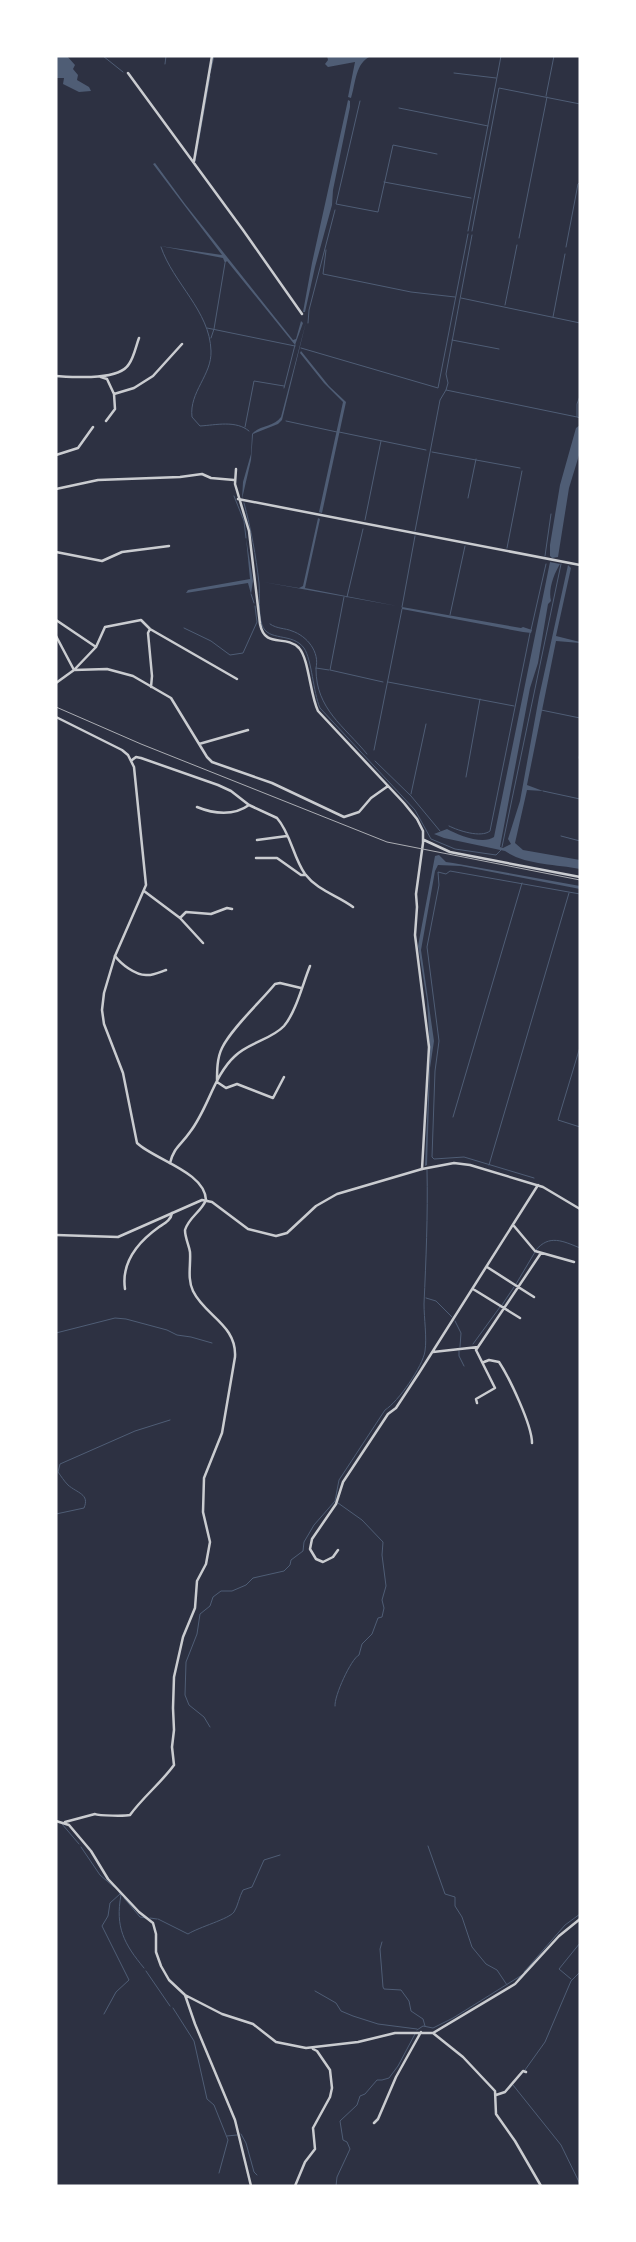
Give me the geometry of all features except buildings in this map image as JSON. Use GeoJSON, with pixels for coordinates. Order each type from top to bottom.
{"type":"FeatureCollection","features":[{"type":"Feature","properties":{"kind":"street"},"geometry":{"type":"LineString","coordinates":[[194,161],[212,56]]}},
{"type":"Feature","properties":{"kind":"street"},"geometry":{"type":"LineString","coordinates":[[128,73],[194,161],[302,314]]}},
{"type":"Feature","properties":{"kind":"street"},"geometry":{"type":"LineString","coordinates":[[101,377],[128,366],[139,338]]}},
{"type":"Feature","properties":{"kind":"street"},"geometry":{"type":"LineString","coordinates":[[114,394],[134,388],[153,376],[182,344]]}},
{"type":"Feature","properties":{"kind":"street"},"geometry":{"type":"LineString","coordinates":[[56,376],[101,377],[107,379],[114,394],[115,409],[106,421]]}},
{"type":"Feature","properties":{"kind":"street"},"geometry":{"type":"LineString","coordinates":[[56,455],[78,448],[93,427]]}},
{"type":"Feature","properties":{"kind":"street"},"geometry":{"type":"LineString","coordinates":[[236,470],[234,480],[238,499],[249,531],[260,624],[263,634],[269,639],[288,642],[299,649],[305,662],[313,700],[318,711],[388,786],[417,820],[423,831],[424,840],[418,869],[415,935],[428,1047],[422,1169]]}},
{"type":"Feature","properties":{"kind":"street"},"geometry":{"type":"LineString","coordinates":[[56,489],[98,480],[180,477],[193,474],[234,480]]}},
{"type":"Feature","properties":{"kind":"street"},"geometry":{"type":"LineString","coordinates":[[238,499],[580,565]]}},
{"type":"Feature","properties":{"kind":"street"},"geometry":{"type":"LineString","coordinates":[[56,552],[102,561],[122,552],[169,546]]}},
{"type":"Feature","properties":{"kind":"street"},"geometry":{"type":"LineString","coordinates":[[56,620],[96,647]]}},
{"type":"Feature","properties":{"kind":"street"},"geometry":{"type":"LineString","coordinates":[[56,683],[74,670],[96,647],[103,630],[108,626],[140,620],[150,629],[237,679]]}},
{"type":"Feature","properties":{"kind":"street"},"geometry":{"type":"LineString","coordinates":[[150,629],[148,633],[152,676],[151,687]]}},
{"type":"Feature","properties":{"kind":"street"},"geometry":{"type":"LineString","coordinates":[[56,636],[74,670]]}},
{"type":"Feature","properties":{"kind":"street"},"geometry":{"type":"LineString","coordinates":[[74,670],[107,669],[133,676],[171,698],[212,762],[272,783],[344,817],[359,812],[371,798],[388,786]]}},
{"type":"Feature","properties":{"kind":"street"},"geometry":{"type":"LineString","coordinates":[[56,717],[122,750],[132,760],[136,775],[146,872],[144,891],[115,956],[104,993],[102,1010],[104,1024],[123,1073],[137,1144],[146,1151],[184,1171],[200,1185],[206,1195],[204,1206],[193,1215],[185,1230],[190,1250],[190,1284],[200,1300],[231,1334],[235,1357],[222,1433],[204,1478],[203,1512],[210,1542],[206,1564],[196,1581],[195,1608],[185,1628],[174,1677],[172,1708],[174,1765],[130,1815],[118,1814],[100,1817],[95,1814],[65,1822],[56,1821]]}},
{"type":"Feature","properties":{"kind":"street"},"geometry":{"type":"LineString","coordinates":[[199,744],[248,730]]}},
{"type":"Feature","properties":{"kind":"street"},"geometry":{"type":"LineString","coordinates":[[132,760],[136,757],[141,758],[231,790],[249,806],[277,818],[306,875],[320,889],[341,898],[353,907]]}},
{"type":"Feature","properties":{"kind":"street"},"geometry":{"type":"LineString","coordinates":[[197,808],[227,813],[249,806]]}},
{"type":"Feature","properties":{"kind":"street"},"geometry":{"type":"LineString","coordinates":[[257,840],[287,836]]}},
{"type":"Feature","properties":{"kind":"street"},"geometry":{"type":"LineString","coordinates":[[424,840],[450,852],[580,877]]}},
{"type":"Feature","properties":{"kind":"street"},"geometry":{"type":"LineString","coordinates":[[256,858],[277,858],[301,875],[306,875]]}},
{"type":"Feature","properties":{"kind":"street"},"geometry":{"type":"LineString","coordinates":[[144,891],[180,918],[203,943]]}},
{"type":"Feature","properties":{"kind":"street"},"geometry":{"type":"LineString","coordinates":[[180,918],[186,912],[211,914],[227,908],[232,909]]}},
{"type":"Feature","properties":{"kind":"street"},"geometry":{"type":"LineString","coordinates":[[115,956],[135,972],[145,976],[166,970]]}},
{"type":"Feature","properties":{"kind":"street"},"geometry":{"type":"LineString","coordinates":[[170,1164],[173,1152],[195,1125],[217,1082],[234,1056],[254,1043],[278,1032],[285,1024],[310,966]]}},
{"type":"Feature","properties":{"kind":"street"},"geometry":{"type":"LineString","coordinates":[[217,1082],[218,1061],[222,1048],[229,1037],[276,984],[280,983],[301,988]]}},
{"type":"Feature","properties":{"kind":"street"},"geometry":{"type":"LineString","coordinates":[[217,1082],[226,1088],[236,1084],[273,1098],[284,1077]]}},
{"type":"Feature","properties":{"kind":"street"},"geometry":{"type":"LineString","coordinates":[[56,1235],[118,1237],[198,1201],[206,1200],[248,1229],[276,1236],[287,1233],[310,1210],[332,1196],[445,1164],[462,1164],[538,1185],[580,1208]]}},
{"type":"Feature","properties":{"kind":"street"},"geometry":{"type":"LineString","coordinates":[[338,1550],[328,1560],[319,1561],[311,1553],[310,1544],[334,1509],[341,1487],[348,1474],[388,1414],[396,1408],[538,1185]]}},
{"type":"Feature","properties":{"kind":"street"},"geometry":{"type":"LineString","coordinates":[[125,1289],[124,1272],[128,1259],[154,1231],[170,1219],[172,1212]]}},
{"type":"Feature","properties":{"kind":"street"},"geometry":{"type":"LineString","coordinates":[[513,1226],[535,1251],[574,1262]]}},
{"type":"Feature","properties":{"kind":"street"},"geometry":{"type":"LineString","coordinates":[[477,1403],[476,1399],[495,1388],[484,1362],[476,1350],[541,1252]]}},
{"type":"Feature","properties":{"kind":"street"},"geometry":{"type":"LineString","coordinates":[[487,1267],[534,1297]]}},
{"type":"Feature","properties":{"kind":"street"},"geometry":{"type":"LineString","coordinates":[[473,1289],[520,1318]]}},
{"type":"Feature","properties":{"kind":"street"},"geometry":{"type":"LineString","coordinates":[[432,1352],[478,1347]]}},
{"type":"Feature","properties":{"kind":"street"},"geometry":{"type":"LineString","coordinates":[[484,1362],[489,1360],[499,1362],[505,1371],[530,1426],[532,1442]]}},
{"type":"Feature","properties":{"kind":"street"},"geometry":{"type":"LineString","coordinates":[[65,1822],[91,1851],[108,1879],[152,1923],[156,1934],[156,1952],[169,1980],[185,1994],[222,2014],[254,2024],[276,2042],[317,2051],[330,2070],[332,2092],[314,2125],[315,2149],[305,2162],[295,2186]]}},
{"type":"Feature","properties":{"kind":"street"},"geometry":{"type":"LineString","coordinates":[[433,2033],[515,1984],[559,1936],[580,1919]]}},
{"type":"Feature","properties":{"kind":"street"},"geometry":{"type":"LineString","coordinates":[[185,1994],[195,2024],[228,2101],[242,2144],[251,2186]]}},
{"type":"Feature","properties":{"kind":"street"},"geometry":{"type":"LineString","coordinates":[[374,2123],[378,2119],[396,2077],[421,2032]]}},
{"type":"Feature","properties":{"kind":"street"},"geometry":{"type":"LineString","coordinates":[[312,2049],[358,2042],[395,2033],[433,2033],[476,2069],[496,2096],[496,2114],[516,2141],[542,2186]]}},
{"type":"Feature","properties":{"kind":"street"},"geometry":{"type":"LineString","coordinates":[[496,2096],[505,2092],[523,2071],[526,2072]]}},
{"type":"Feature","properties":{"kind":"water"},"geometry":{"type":"Polygon","coordinates":[[[56,56],[67,56],[75,65],[73,69],[78,75],[77,80],[89,87],[91,91],[79,92],[63,84],[64,78],[56,78],[56,56]]]}},
{"type":"Feature","properties":{"kind":"water"},"geometry":{"type":"Polygon","coordinates":[[[327,56],[371,56],[359,68],[351,98],[348,97],[355,62],[328,67],[325,64],[328,60],[327,56]]]}},
{"type":"Feature","properties":{"kind":"water"},"geometry":{"type":"Polygon","coordinates":[[[348,100],[350,101],[350,107],[333,190],[332,205],[305,312],[303,312],[312,263],[348,100]]]}},
{"type":"Feature","properties":{"kind":"water"},"geometry":{"type":"Polygon","coordinates":[[[155,163],[185,204],[293,340],[296,339],[301,321],[303,323],[295,345],[227,261],[225,263],[223,258],[160,246],[222,255],[153,164],[155,163]]]}},
{"type":"Feature","properties":{"kind":"water"},"geometry":{"type":"Polygon","coordinates":[[[306,322],[282,420],[278,424],[253,434],[251,460],[242,499],[243,482],[251,454],[252,434],[275,423],[281,417],[306,322]]]}},
{"type":"Feature","properties":{"kind":"water"},"geometry":{"type":"Polygon","coordinates":[[[301,351],[329,386],[346,402],[322,513],[319,512],[343,402],[324,383],[300,353],[301,351]]]}},
{"type":"Feature","properties":{"kind":"water"},"geometry":{"type":"Polygon","coordinates":[[[580,425],[580,452],[569,488],[558,557],[552,558],[550,556],[550,545],[560,485],[576,428],[580,425]]]}},
{"type":"Feature","properties":{"kind":"water"},"geometry":{"type":"Polygon","coordinates":[[[318,518],[320,519],[305,588],[397,606],[263,582],[299,588],[303,586],[318,518]]]}},
{"type":"Feature","properties":{"kind":"water"},"geometry":{"type":"Polygon","coordinates":[[[246,538],[253,581],[251,594],[248,583],[186,593],[188,590],[250,579],[246,538]]]}},
{"type":"Feature","properties":{"kind":"water"},"geometry":{"type":"Polygon","coordinates":[[[550,562],[560,564],[551,587],[551,601],[548,604],[538,663],[530,688],[500,847],[503,848],[511,844],[508,839],[520,801],[539,697],[568,565],[571,568],[556,636],[580,643],[556,641],[527,785],[543,791],[527,790],[515,843],[523,850],[580,860],[580,869],[531,862],[505,851],[444,838],[434,834],[447,829],[477,840],[494,837],[550,562]]]}},
{"type":"Feature","properties":{"kind":"water"},"geometry":{"type":"Polygon","coordinates":[[[402,607],[532,630],[531,633],[523,632],[402,609],[402,607]]]}},
{"type":"Feature","properties":{"kind":"water"},"geometry":{"type":"Polygon","coordinates":[[[439,855],[446,862],[580,886],[580,889],[461,866],[438,865],[435,871],[421,950],[434,1041],[430,1068],[427,1165],[425,1166],[430,1051],[427,1000],[418,946],[435,856],[439,855]]]}},
{"type":"Feature","properties":{"kind":"waterway"},"geometry":{"type":"LineString","coordinates":[[103,56],[123,72]]}},
{"type":"Feature","properties":{"kind":"waterway"},"geometry":{"type":"LineString","coordinates":[[165,64],[166,56]]}},
{"type":"Feature","properties":{"kind":"waterway"},"geometry":{"type":"LineString","coordinates":[[210,73],[214,56]]}},
{"type":"Feature","properties":{"kind":"waterway"},"geometry":{"type":"LineString","coordinates":[[468,231],[501,56]]}},
{"type":"Feature","properties":{"kind":"waterway"},"geometry":{"type":"LineString","coordinates":[[546,96],[554,56]]}},
{"type":"Feature","properties":{"kind":"waterway"},"geometry":{"type":"LineString","coordinates":[[454,73],[496,78]]}},
{"type":"Feature","properties":{"kind":"waterway"},"geometry":{"type":"LineString","coordinates":[[195,161],[210,76]]}},
{"type":"Feature","properties":{"kind":"waterway"},"geometry":{"type":"LineString","coordinates":[[472,231],[499,88],[580,104]]}},
{"type":"Feature","properties":{"kind":"waterway"},"geometry":{"type":"LineString","coordinates":[[519,238],[547,97]]}},
{"type":"Feature","properties":{"kind":"waterway"},"geometry":{"type":"LineString","coordinates":[[360,101],[336,204],[378,212],[393,145],[437,154]]}},
{"type":"Feature","properties":{"kind":"waterway"},"geometry":{"type":"LineString","coordinates":[[399,108],[488,126]]}},
{"type":"Feature","properties":{"kind":"waterway"},"geometry":{"type":"LineString","coordinates":[[384,182],[471,198]]}},
{"type":"Feature","properties":{"kind":"waterway"},"geometry":{"type":"LineString","coordinates":[[566,247],[578,184],[580,182]]}},
{"type":"Feature","properties":{"kind":"waterway"},"geometry":{"type":"LineString","coordinates":[[308,323],[309,310],[335,210]]}},
{"type":"Feature","properties":{"kind":"waterway"},"geometry":{"type":"LineString","coordinates":[[301,348],[438,388],[468,234]]}},
{"type":"Feature","properties":{"kind":"waterway"},"geometry":{"type":"LineString","coordinates":[[472,235],[446,374],[448,383],[446,390],[577,417]]}},
{"type":"Feature","properties":{"kind":"waterway"},"geometry":{"type":"LineString","coordinates":[[505,305],[517,245]]}},
{"type":"Feature","properties":{"kind":"waterway"},"geometry":{"type":"LineString","coordinates":[[161,247],[174,273],[198,310],[209,337],[210,360],[194,400],[192,417],[200,426],[232,424],[249,431]]}},
{"type":"Feature","properties":{"kind":"waterway"},"geometry":{"type":"LineString","coordinates":[[326,250],[323,274],[411,292],[455,297]]}},
{"type":"Feature","properties":{"kind":"waterway"},"geometry":{"type":"LineString","coordinates":[[553,317],[565,254]]}},
{"type":"Feature","properties":{"kind":"waterway"},"geometry":{"type":"LineString","coordinates":[[211,338],[225,263]]}},
{"type":"Feature","properties":{"kind":"waterway"},"geometry":{"type":"LineString","coordinates":[[461,298],[580,323]]}},
{"type":"Feature","properties":{"kind":"waterway"},"geometry":{"type":"LineString","coordinates":[[207,328],[295,346]]}},
{"type":"Feature","properties":{"kind":"waterway"},"geometry":{"type":"LineString","coordinates":[[452,340],[499,349]]}},
{"type":"Feature","properties":{"kind":"waterway"},"geometry":{"type":"LineString","coordinates":[[284,388],[295,345]]}},
{"type":"Feature","properties":{"kind":"waterway"},"geometry":{"type":"LineString","coordinates":[[245,427],[254,381],[284,386]]}},
{"type":"Feature","properties":{"kind":"waterway"},"geometry":{"type":"LineString","coordinates":[[415,531],[440,400],[446,390]]}},
{"type":"Feature","properties":{"kind":"waterway"},"geometry":{"type":"LineString","coordinates":[[580,396],[577,404],[577,417],[580,418]]}},
{"type":"Feature","properties":{"kind":"waterway"},"geometry":{"type":"LineString","coordinates":[[286,421],[337,432]]}},
{"type":"Feature","properties":{"kind":"waterway"},"geometry":{"type":"LineString","coordinates":[[339,432],[426,450]]}},
{"type":"Feature","properties":{"kind":"waterway"},"geometry":{"type":"LineString","coordinates":[[365,520],[381,441]]}},
{"type":"Feature","properties":{"kind":"waterway"},"geometry":{"type":"LineString","coordinates":[[432,452],[520,468]]}},
{"type":"Feature","properties":{"kind":"waterway"},"geometry":{"type":"LineString","coordinates":[[468,498],[476,459]]}},
{"type":"Feature","properties":{"kind":"waterway"},"geometry":{"type":"LineString","coordinates":[[507,548],[522,471]]}},
{"type":"Feature","properties":{"kind":"waterway"},"geometry":{"type":"LineString","coordinates":[[234,496],[244,521],[246,538]]}},
{"type":"Feature","properties":{"kind":"waterway"},"geometry":{"type":"LineString","coordinates":[[244,503],[259,583],[262,625],[269,634],[293,640],[304,648],[309,660],[320,708],[415,810],[431,839],[455,849],[496,855],[501,850]]}},
{"type":"Feature","properties":{"kind":"waterway"},"geometry":{"type":"LineString","coordinates":[[545,556],[551,514]]}},
{"type":"Feature","properties":{"kind":"waterway"},"geometry":{"type":"LineString","coordinates":[[347,597],[363,529]]}},
{"type":"Feature","properties":{"kind":"waterway"},"geometry":{"type":"LineString","coordinates":[[402,607],[415,536]]}},
{"type":"Feature","properties":{"kind":"waterway"},"geometry":{"type":"LineString","coordinates":[[450,615],[465,546]]}},
{"type":"Feature","properties":{"kind":"waterway"},"geometry":{"type":"LineString","coordinates":[[531,630],[546,564]]}},
{"type":"Feature","properties":{"kind":"waterway"},"geometry":{"type":"LineString","coordinates":[[502,847],[561,564]]}},
{"type":"Feature","properties":{"kind":"waterway"},"geometry":{"type":"LineString","coordinates":[[251,594],[254,603]]}},
{"type":"Feature","properties":{"kind":"waterway"},"geometry":{"type":"LineString","coordinates":[[344,597],[330,670],[383,682]]}},
{"type":"Feature","properties":{"kind":"waterway"},"geometry":{"type":"LineString","coordinates":[[184,628],[211,641],[230,655],[243,653],[257,622],[255,606]]}},
{"type":"Feature","properties":{"kind":"waterway"},"geometry":{"type":"LineString","coordinates":[[374,750],[402,609]]}},
{"type":"Feature","properties":{"kind":"waterway"},"geometry":{"type":"LineString","coordinates":[[270,624],[298,633],[303,637],[314,651],[317,662],[316,668]]}},
{"type":"Feature","properties":{"kind":"waterway"},"geometry":{"type":"LineString","coordinates":[[449,826],[476,834],[490,831],[530,633]]}},
{"type":"Feature","properties":{"kind":"waterway"},"geometry":{"type":"LineString","coordinates":[[329,670],[316,668],[317,683],[321,695],[333,716],[367,754]]}},
{"type":"Feature","properties":{"kind":"waterway"},"geometry":{"type":"LineString","coordinates":[[388,682],[514,706]]}},
{"type":"Feature","properties":{"kind":"waterway"},"geometry":{"type":"LineString","coordinates":[[466,777],[480,699]]}},
{"type":"Feature","properties":{"kind":"waterway"},"geometry":{"type":"LineString","coordinates":[[541,710],[580,718]]}},
{"type":"Feature","properties":{"kind":"waterway"},"geometry":{"type":"LineString","coordinates":[[411,794],[426,724]]}},
{"type":"Feature","properties":{"kind":"waterway"},"geometry":{"type":"LineString","coordinates":[[579,758],[580,752]]}},
{"type":"Feature","properties":{"kind":"waterway"},"geometry":{"type":"LineString","coordinates":[[375,761],[411,796],[440,831]]}},
{"type":"Feature","properties":{"kind":"waterway"},"geometry":{"type":"LineString","coordinates":[[543,791],[580,799]]}},
{"type":"Feature","properties":{"kind":"waterway"},"geometry":{"type":"LineString","coordinates":[[561,836],[580,841]]}},
{"type":"Feature","properties":{"kind":"waterway"},"geometry":{"type":"LineString","coordinates":[[534,1178],[464,1157],[434,1159],[432,1157],[435,1071],[439,1041],[427,947],[439,885],[438,872],[446,874],[450,871],[580,894]]}},
{"type":"Feature","properties":{"kind":"waterway"},"geometry":{"type":"LineString","coordinates":[[453,1117],[522,883]]}},
{"type":"Feature","properties":{"kind":"waterway"},"geometry":{"type":"LineString","coordinates":[[489,1165],[569,893]]}},
{"type":"Feature","properties":{"kind":"waterway"},"geometry":{"type":"LineString","coordinates":[[580,1047],[558,1120],[580,1127]]}},
{"type":"Feature","properties":{"kind":"waterway"},"geometry":{"type":"LineString","coordinates":[[210,1727],[204,1717],[189,1705],[185,1695],[186,1662],[197,1634],[200,1614],[210,1606],[213,1597],[221,1591],[232,1591],[246,1585],[253,1578],[284,1571],[290,1565],[291,1560],[303,1551],[304,1542],[314,1525],[335,1501],[339,1480],[385,1410],[396,1400],[409,1383],[423,1358],[426,1340],[424,1304],[427,1170]]}},
{"type":"Feature","properties":{"kind":"waterway"},"geometry":{"type":"LineString","coordinates":[[536,1250],[551,1240],[562,1241],[580,1248]]}},
{"type":"Feature","properties":{"kind":"waterway"},"geometry":{"type":"LineString","coordinates":[[516,1284],[535,1252]]}},
{"type":"Feature","properties":{"kind":"waterway"},"geometry":{"type":"LineString","coordinates":[[502,1305],[514,1287]]}},
{"type":"Feature","properties":{"kind":"waterway"},"geometry":{"type":"LineString","coordinates":[[426,1298],[436,1301],[452,1317]]}},
{"type":"Feature","properties":{"kind":"waterway"},"geometry":{"type":"LineString","coordinates":[[473,1344],[500,1307]]}},
{"type":"Feature","properties":{"kind":"waterway"},"geometry":{"type":"LineString","coordinates":[[56,1333],[115,1318],[126,1319],[167,1330],[177,1335],[212,1343]]}},
{"type":"Feature","properties":{"kind":"waterway"},"geometry":{"type":"LineString","coordinates":[[455,1321],[461,1333],[460,1347]]}},
{"type":"Feature","properties":{"kind":"waterway"},"geometry":{"type":"LineString","coordinates":[[459,1351],[459,1356],[464,1366]]}},
{"type":"Feature","properties":{"kind":"waterway"},"geometry":{"type":"LineString","coordinates":[[56,1514],[84,1508],[85,1503],[82,1494],[68,1485],[58,1472],[60,1464],[135,1431],[170,1420]]}},
{"type":"Feature","properties":{"kind":"waterway"},"geometry":{"type":"LineString","coordinates":[[335,1706],[337,1694],[348,1670],[359,1655],[362,1644],[372,1634],[378,1618],[382,1617],[384,1608],[382,1600],[386,1586],[382,1555],[383,1542],[362,1520],[338,1503]]}},
{"type":"Feature","properties":{"kind":"waterway"},"geometry":{"type":"LineString","coordinates":[[62,1824],[79,1844]]}},
{"type":"Feature","properties":{"kind":"waterway"},"geometry":{"type":"LineString","coordinates":[[428,1846],[445,1894],[455,1897],[455,1906],[462,1917],[472,1947],[486,1964],[497,1970],[507,1985]]}},
{"type":"Feature","properties":{"kind":"waterway"},"geometry":{"type":"LineString","coordinates":[[81,1847],[100,1875],[114,1887]]}},
{"type":"Feature","properties":{"kind":"waterway"},"geometry":{"type":"LineString","coordinates":[[158,1919],[188,1934],[231,1915],[237,1907],[243,1890],[252,1887],[264,1860],[280,1855]]}},
{"type":"Feature","properties":{"kind":"waterway"},"geometry":{"type":"LineString","coordinates":[[119,1892],[121,1895],[119,1906],[120,1926],[126,1943],[144,1968]]}},
{"type":"Feature","properties":{"kind":"waterway"},"geometry":{"type":"LineString","coordinates":[[104,2014],[116,1992],[129,1980],[102,1926],[108,1916],[110,1903],[120,1894]]}},
{"type":"Feature","properties":{"kind":"waterway"},"geometry":{"type":"LineString","coordinates":[[124,1898],[140,1917],[146,1918]]}},
{"type":"Feature","properties":{"kind":"waterway"},"geometry":{"type":"LineString","coordinates":[[524,1972],[565,1925],[580,1914]]}},
{"type":"Feature","properties":{"kind":"waterway"},"geometry":{"type":"LineString","coordinates":[[150,1918],[157,1919]]}},
{"type":"Feature","properties":{"kind":"waterway"},"geometry":{"type":"LineString","coordinates":[[382,1942],[380,1949],[384,1989],[401,1990],[409,2001],[411,2011],[423,2019],[425,2026]]}},
{"type":"Feature","properties":{"kind":"waterway"},"geometry":{"type":"LineString","coordinates":[[571,1979],[559,1969],[580,1943]]}},
{"type":"Feature","properties":{"kind":"waterway"},"geometry":{"type":"LineString","coordinates":[[146,1971],[170,2006]]}},
{"type":"Feature","properties":{"kind":"waterway"},"geometry":{"type":"LineString","coordinates":[[525,2070],[545,2042],[571,1981],[580,1972]]}},
{"type":"Feature","properties":{"kind":"waterway"},"geometry":{"type":"LineString","coordinates":[[417,2030],[423,2026],[433,2028],[453,2018],[522,1975]]}},
{"type":"Feature","properties":{"kind":"waterway"},"geometry":{"type":"LineString","coordinates":[[315,1991],[336,2003],[341,2011],[353,2016],[378,2024],[417,2029]]}},
{"type":"Feature","properties":{"kind":"waterway"},"geometry":{"type":"LineString","coordinates":[[173,2008],[194,2041],[207,2099],[214,2105],[228,2140],[219,2173]]}},
{"type":"Feature","properties":{"kind":"waterway"},"geometry":{"type":"LineString","coordinates":[[336,2186],[337,2177],[350,2149],[347,2142],[343,2140],[340,2121],[357,2105],[360,2096],[365,2094],[377,2080],[389,2078],[398,2066],[415,2034]]}},
{"type":"Feature","properties":{"kind":"waterway"},"geometry":{"type":"LineString","coordinates":[[513,2085],[561,2145],[580,2184]]}},
{"type":"Feature","properties":{"kind":"waterway"},"geometry":{"type":"LineString","coordinates":[[241,2134],[246,2143],[254,2172],[257,2175]]}},
{"type":"Feature","properties":{"kind":"waterway"},"geometry":{"type":"LineString","coordinates":[[227,2136],[237,2135]]}},
{"type":"Feature","properties":{"kind":"railway"},"geometry":{"type":"LineString","coordinates":[[56,707],[141,744],[387,842],[580,880]]}}]}
